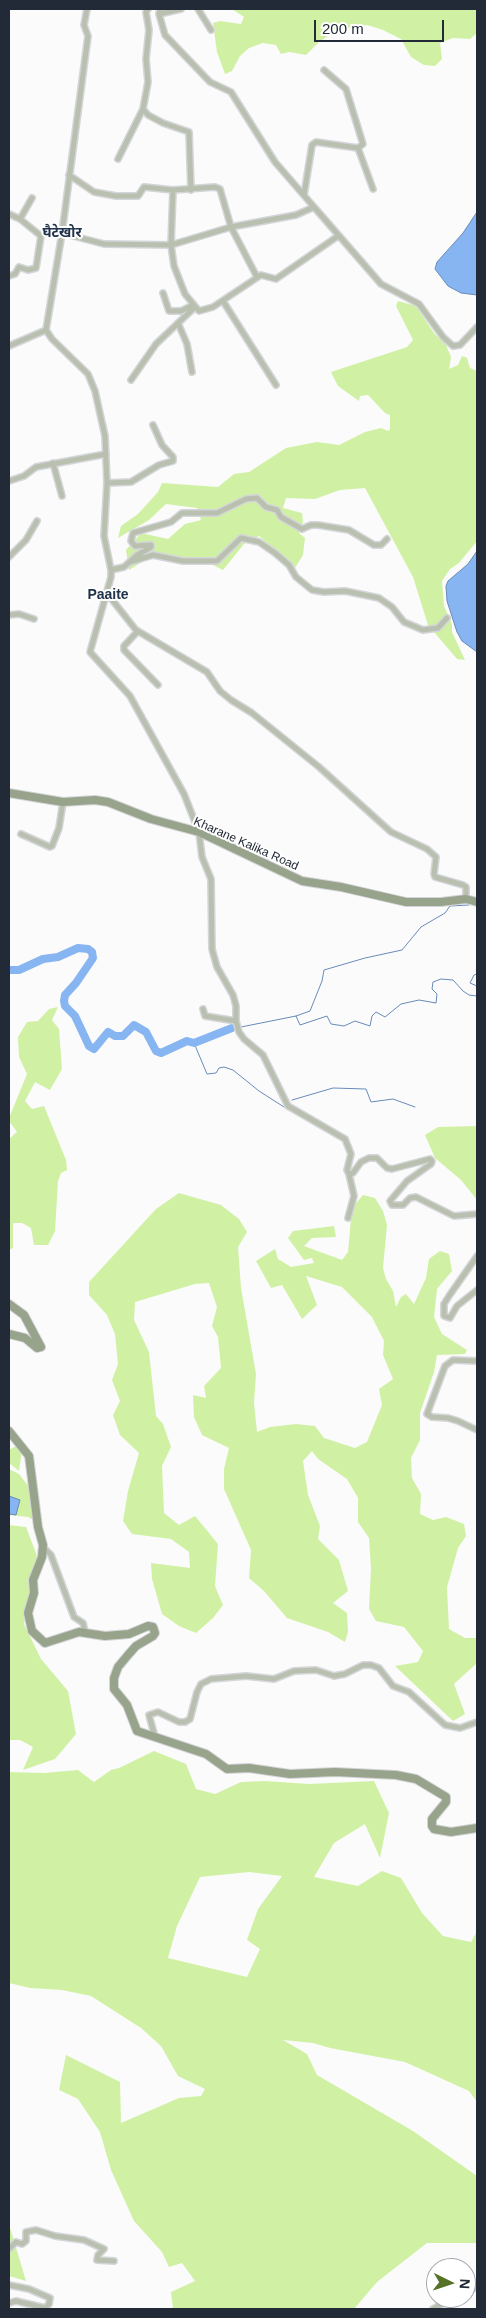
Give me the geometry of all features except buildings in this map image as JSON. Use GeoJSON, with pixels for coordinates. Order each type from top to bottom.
{"type":"FeatureCollection","features":[{"type":"Feature","properties":{"kind":"main road","name":"Kharane Kalika Road"},"geometry":{"type":"LineString","coordinates":[[9,793],[63,802],[103,801],[151,819],[199,832],[302,881],[341,887],[406,902],[441,902],[466,899],[477,902]]}},
{"type":"Feature","properties":{"kind":"main road"},"geometry":{"type":"LineString","coordinates":[[9,1304],[24,1315],[41,1347],[37,1348],[25,1338],[9,1334]]}},
{"type":"Feature","properties":{"kind":"main road"},"geometry":{"type":"LineString","coordinates":[[9,1431],[29,1456],[38,1527],[44,1548],[33,1580],[34,1593],[28,1613],[32,1631],[45,1643],[85,1632],[105,1636],[129,1634],[146,1627],[154,1627],[155,1633],[153,1636],[136,1646],[118,1667],[113,1684],[114,1690],[128,1708],[137,1731],[206,1754],[227,1770],[249,1768],[290,1774],[335,1772],[396,1775],[416,1778],[446,1797],[446,1802],[432,1819],[434,1829],[451,1832],[477,1828]]}},
{"type":"Feature","properties":{"kind":"street"},"geometry":{"type":"LineString","coordinates":[[87,9],[84,25],[88,36],[62,233],[46,330],[52,339],[88,374],[95,391],[105,436],[107,484],[104,536],[111,570],[90,652],[130,696],[184,794],[199,832],[202,857],[211,879],[212,949],[217,967],[233,995],[236,1006],[236,1021],[244,1039],[264,1058],[288,1106],[345,1139],[351,1154],[347,1170],[354,1202],[348,1218]]}},
{"type":"Feature","properties":{"kind":"street"},"geometry":{"type":"LineString","coordinates":[[118,159],[143,109],[148,82],[146,59],[149,30],[146,12],[148,9]]}},
{"type":"Feature","properties":{"kind":"street"},"geometry":{"type":"LineString","coordinates":[[182,9],[159,12],[165,35],[210,82],[231,92],[275,162],[381,284],[419,304],[443,337],[452,346],[460,345],[477,327]]}},
{"type":"Feature","properties":{"kind":"street"},"geometry":{"type":"LineString","coordinates":[[198,9],[211,30]]}},
{"type":"Feature","properties":{"kind":"street"},"geometry":{"type":"LineString","coordinates":[[324,70],[346,89],[362,144],[358,148]]}},
{"type":"Feature","properties":{"kind":"street"},"geometry":{"type":"LineString","coordinates":[[143,109],[148,115],[163,123],[189,132],[191,190]]}},
{"type":"Feature","properties":{"kind":"street"},"geometry":{"type":"LineString","coordinates":[[304,195],[312,145],[316,142],[358,148]]}},
{"type":"Feature","properties":{"kind":"street"},"geometry":{"type":"LineString","coordinates":[[358,148],[372,189]]}},
{"type":"Feature","properties":{"kind":"street"},"geometry":{"type":"LineString","coordinates":[[69,175],[94,192],[116,196],[138,196],[144,187],[173,190],[220,189],[231,228],[257,277]]}},
{"type":"Feature","properties":{"kind":"street"},"geometry":{"type":"LineString","coordinates":[[173,190],[171,245],[174,266],[185,294],[194,306],[202,311],[223,300],[261,275],[276,279],[338,236]]}},
{"type":"Feature","properties":{"kind":"street"},"geometry":{"type":"LineString","coordinates":[[20,219],[32,198]]}},
{"type":"Feature","properties":{"kind":"street"},"geometry":{"type":"LineString","coordinates":[[62,233],[104,244],[171,245],[231,228],[296,215],[314,207]]}},
{"type":"Feature","properties":{"kind":"street"},"geometry":{"type":"LineString","coordinates":[[9,214],[20,219],[41,236],[40,254],[36,268],[28,270],[19,267],[14,274],[9,276]]}},
{"type":"Feature","properties":{"kind":"street"},"geometry":{"type":"LineString","coordinates":[[163,293],[170,311],[181,311],[194,306]]}},
{"type":"Feature","properties":{"kind":"street"},"geometry":{"type":"LineString","coordinates":[[223,300],[276,386]]}},
{"type":"Feature","properties":{"kind":"street"},"geometry":{"type":"LineString","coordinates":[[131,380],[156,344],[194,306]]}},
{"type":"Feature","properties":{"kind":"street"},"geometry":{"type":"LineString","coordinates":[[178,323],[187,344],[192,372]]}},
{"type":"Feature","properties":{"kind":"street"},"geometry":{"type":"LineString","coordinates":[[9,346],[46,330]]}},
{"type":"Feature","properties":{"kind":"street"},"geometry":{"type":"LineString","coordinates":[[107,484],[131,482],[159,465],[173,461],[173,457],[162,445],[153,425]]}},
{"type":"Feature","properties":{"kind":"street"},"geometry":{"type":"LineString","coordinates":[[9,481],[24,476],[36,467],[106,454]]}},
{"type":"Feature","properties":{"kind":"street"},"geometry":{"type":"LineString","coordinates":[[53,463],[62,496]]}},
{"type":"Feature","properties":{"kind":"street"},"geometry":{"type":"LineString","coordinates":[[111,570],[124,567],[136,556],[151,548],[151,545],[136,546],[131,541],[133,533],[171,522],[182,513],[217,513],[246,499],[257,498],[266,507],[277,510],[281,517],[302,528],[318,525],[348,530],[374,545],[381,546],[387,539]]}},
{"type":"Feature","properties":{"kind":"street"},"geometry":{"type":"LineString","coordinates":[[9,557],[26,540],[37,521]]}},
{"type":"Feature","properties":{"kind":"street"},"geometry":{"type":"LineString","coordinates":[[130,562],[154,555],[174,557],[183,561],[217,561],[241,538],[259,542],[275,553],[289,565],[296,577],[312,590],[324,592],[345,591],[379,598],[392,607],[404,622],[423,630],[438,628],[447,618]]}},
{"type":"Feature","properties":{"kind":"street"},"geometry":{"type":"LineString","coordinates":[[106,592],[138,631],[206,672],[220,690],[231,700],[256,717],[319,767],[391,832],[427,849],[436,857],[435,877],[466,887],[466,899]]}},
{"type":"Feature","properties":{"kind":"street"},"geometry":{"type":"LineString","coordinates":[[9,614],[19,614],[34,619]]}},
{"type":"Feature","properties":{"kind":"street"},"geometry":{"type":"LineString","coordinates":[[138,631],[124,646],[124,650],[158,685]]}},
{"type":"Feature","properties":{"kind":"street"},"geometry":{"type":"LineString","coordinates":[[21,834],[50,847],[52,846],[59,828],[63,802]]}},
{"type":"Feature","properties":{"kind":"street"},"geometry":{"type":"LineString","coordinates":[[202,1009],[205,1016],[236,1021]]}},
{"type":"Feature","properties":{"kind":"street"},"geometry":{"type":"LineString","coordinates":[[349,1174],[353,1173],[361,1162],[369,1158],[376,1158],[387,1168],[392,1169],[431,1160],[432,1164],[407,1181],[390,1201],[392,1206],[403,1206],[410,1198],[416,1197],[454,1216],[477,1214]]}},
{"type":"Feature","properties":{"kind":"street"},"geometry":{"type":"LineString","coordinates":[[477,1256],[444,1304],[444,1316],[450,1318],[457,1306],[477,1290]]}},
{"type":"Feature","properties":{"kind":"street"},"geometry":{"type":"LineString","coordinates":[[477,1361],[453,1360],[445,1366],[427,1414],[432,1417],[458,1421],[477,1430]]}},
{"type":"Feature","properties":{"kind":"street"},"geometry":{"type":"LineString","coordinates":[[44,1548],[51,1556],[74,1617],[83,1623],[85,1632]]}},
{"type":"Feature","properties":{"kind":"street"},"geometry":{"type":"LineString","coordinates":[[156,1738],[149,1715],[158,1712],[179,1722],[185,1722],[190,1719],[196,1692],[201,1684],[211,1679],[246,1676],[274,1679],[294,1671],[316,1670],[334,1676],[345,1674],[363,1665],[379,1668],[393,1686],[409,1692],[445,1725],[460,1728],[477,1722]]}},
{"type":"Feature","properties":{"kind":"street"},"geometry":{"type":"LineString","coordinates":[[9,2249],[16,2242],[22,2244],[26,2241],[26,2232],[36,2230],[54,2236],[84,2240],[104,2249],[98,2255],[97,2260],[114,2261]]}},
{"type":"Feature","properties":{"kind":"street"},"geometry":{"type":"LineString","coordinates":[[9,2285],[29,2289],[50,2298],[49,2304],[45,2308],[16,2301],[9,2303]]}},
{"type":"Feature","properties":{"kind":"green space"},"geometry":{"type":"Polygon","coordinates":[[[232,9],[477,9],[477,33],[470,39],[453,38],[440,43],[442,59],[435,66],[424,65],[411,57],[401,39],[367,25],[336,31],[319,42],[306,55],[289,52],[281,54],[276,45],[263,43],[249,48],[240,56],[232,71],[225,74],[217,52],[213,23],[220,21],[241,24],[244,17],[232,9]]]}},
{"type":"Feature","properties":{"kind":"green space"},"geometry":{"type":"Polygon","coordinates":[[[398,301],[416,306],[434,333],[446,345],[451,357],[449,369],[458,365],[462,356],[467,358],[470,368],[477,371],[477,541],[459,563],[450,569],[442,581],[444,606],[452,624],[452,632],[465,660],[457,659],[428,625],[413,577],[365,488],[340,490],[315,499],[286,498],[283,508],[302,513],[303,522],[299,533],[305,538],[303,555],[295,568],[259,536],[244,544],[223,570],[201,559],[188,564],[167,556],[150,557],[129,570],[126,550],[141,533],[168,539],[185,524],[201,520],[197,508],[166,504],[149,520],[118,538],[121,526],[138,514],[158,492],[162,483],[218,487],[234,474],[249,472],[286,448],[317,442],[339,445],[365,432],[381,428],[388,431],[390,429],[390,415],[385,413],[368,395],[360,396],[359,401],[338,386],[331,372],[407,347],[413,340],[396,306],[398,301]]]}},
{"type":"Feature","properties":{"kind":"green space"},"geometry":{"type":"Polygon","coordinates":[[[58,1007],[52,1020],[59,1029],[62,1069],[50,1090],[35,1082],[25,1101],[32,1109],[44,1106],[66,1160],[67,1170],[61,1173],[58,1181],[55,1231],[48,1245],[34,1245],[31,1228],[22,1223],[13,1223],[13,1248],[9,1250],[9,1139],[17,1132],[9,1118],[27,1074],[19,1057],[18,1037],[27,1022],[38,1021],[49,1009],[58,1007]]]}},
{"type":"Feature","properties":{"kind":"green space"},"geometry":{"type":"Polygon","coordinates":[[[477,1126],[477,1200],[461,1180],[435,1158],[425,1135],[438,1127],[477,1126]]]}},
{"type":"Feature","properties":{"kind":"green space"},"geometry":{"type":"Polygon","coordinates":[[[179,1193],[221,1205],[239,1219],[247,1232],[238,1247],[241,1288],[256,1374],[254,1403],[257,1432],[270,1427],[296,1424],[315,1426],[324,1438],[355,1448],[367,1442],[382,1405],[379,1389],[393,1379],[383,1355],[384,1341],[372,1317],[342,1287],[306,1276],[317,1305],[302,1319],[282,1285],[271,1288],[256,1261],[275,1249],[278,1259],[291,1267],[314,1263],[312,1258],[304,1260],[288,1238],[293,1231],[334,1226],[336,1237],[312,1238],[304,1246],[342,1260],[348,1252],[352,1208],[363,1195],[375,1198],[383,1211],[387,1225],[383,1268],[386,1279],[393,1291],[396,1307],[401,1297],[406,1294],[414,1304],[426,1278],[429,1259],[440,1251],[449,1254],[452,1271],[437,1289],[434,1317],[442,1334],[467,1350],[465,1354],[437,1355],[434,1372],[420,1413],[420,1440],[411,1458],[412,1478],[421,1494],[420,1514],[433,1520],[446,1517],[464,1524],[466,1536],[458,1548],[447,1587],[449,1629],[465,1638],[477,1638],[477,1663],[454,1684],[465,1714],[453,1721],[395,1666],[418,1662],[423,1651],[404,1627],[376,1621],[369,1609],[371,1568],[369,1538],[358,1522],[358,1498],[347,1479],[318,1459],[312,1451],[303,1461],[308,1495],[320,1526],[318,1539],[339,1560],[348,1591],[333,1603],[347,1613],[348,1632],[345,1642],[328,1632],[287,1618],[264,1591],[249,1578],[251,1550],[224,1489],[224,1469],[229,1448],[202,1435],[194,1417],[193,1395],[206,1398],[204,1386],[221,1368],[218,1337],[212,1326],[217,1307],[209,1283],[195,1284],[135,1302],[134,1320],[149,1352],[156,1416],[163,1424],[171,1447],[162,1466],[164,1513],[179,1525],[195,1516],[218,1544],[215,1586],[223,1605],[213,1618],[196,1633],[179,1626],[162,1614],[152,1579],[151,1563],[190,1568],[189,1552],[171,1539],[132,1534],[123,1521],[128,1491],[139,1453],[120,1435],[113,1415],[120,1401],[112,1380],[118,1364],[115,1334],[107,1315],[89,1295],[89,1282],[156,1209],[179,1193]]]}},
{"type":"Feature","properties":{"kind":"green space"},"geometry":{"type":"Polygon","coordinates":[[[18,1445],[22,1450],[19,1471],[9,1463],[9,1450],[18,1445]]]}},
{"type":"Feature","properties":{"kind":"green space"},"geometry":{"type":"Polygon","coordinates":[[[9,1469],[19,1474],[30,1488],[35,1521],[28,1517],[9,1515],[9,1469]]]}},
{"type":"Feature","properties":{"kind":"green space"},"geometry":{"type":"Polygon","coordinates":[[[9,1525],[26,1527],[37,1556],[24,1624],[41,1659],[68,1691],[76,1734],[55,1759],[23,1770],[33,1747],[20,1740],[9,1740],[9,1525]]]}},
{"type":"Feature","properties":{"kind":"green space"},"geometry":{"type":"Polygon","coordinates":[[[154,1751],[186,1764],[196,1789],[215,1794],[241,1782],[265,1781],[309,1784],[374,1781],[389,1813],[380,1858],[365,1824],[334,1843],[314,1877],[358,1886],[382,1871],[401,1878],[422,1913],[443,1936],[471,1942],[477,1931],[477,2102],[469,2091],[405,2062],[313,2043],[283,2040],[307,2054],[317,2075],[413,2131],[477,2176],[477,2243],[427,2243],[377,2282],[354,2309],[173,2309],[171,2292],[195,2281],[182,2263],[169,2267],[162,2252],[134,2221],[111,2170],[100,2132],[78,2099],[59,2090],[66,2055],[120,2082],[121,2123],[179,2098],[201,2096],[205,2089],[178,2076],[161,2046],[141,2028],[91,1996],[62,1990],[30,1988],[9,1983],[9,1772],[44,1773],[78,1770],[94,1782],[111,1770],[154,1751]],[[249,1872],[200,1877],[177,1926],[168,1958],[247,1977],[260,1949],[247,1940],[258,1909],[282,1876],[249,1872]]]}},
{"type":"Feature","properties":{"kind":"green space"},"geometry":{"type":"Polygon","coordinates":[[[9,2224],[26,2281],[9,2276],[9,2224]]]}},
{"type":"Feature","properties":{"kind":"water"},"geometry":{"type":"Polygon","coordinates":[[[477,212],[477,295],[461,293],[448,286],[435,269],[437,262],[463,233],[477,212]]]}},
{"type":"Feature","properties":{"kind":"water"},"geometry":{"type":"Polygon","coordinates":[[[477,551],[477,652],[462,641],[457,632],[447,601],[446,586],[448,581],[468,564],[477,551]]]}},
{"type":"Feature","properties":{"kind":"water"},"geometry":{"type":"Polygon","coordinates":[[[9,1496],[20,1500],[16,1515],[9,1514],[9,1496]]]}},
{"type":"Feature","properties":{"kind":"waterway"},"geometry":{"type":"LineString","coordinates":[[296,1016],[310,1011],[322,981],[324,970],[402,950],[421,927],[445,913],[450,906],[469,905]]}},
{"type":"Feature","properties":{"kind":"waterway"},"geometry":{"type":"LineString","coordinates":[[9,970],[19,970],[43,959],[58,957],[78,948],[88,949],[92,952],[93,958],[76,983],[65,995],[64,1001],[65,1006],[75,1016],[89,1046],[94,1049],[108,1032],[115,1036],[123,1036],[134,1025],[146,1032],[156,1051],[161,1053],[187,1041],[194,1043],[232,1028]]}},
{"type":"Feature","properties":{"kind":"waterway"},"geometry":{"type":"LineString","coordinates":[[477,974],[474,975],[470,983],[477,986]]}},
{"type":"Feature","properties":{"kind":"waterway"},"geometry":{"type":"LineString","coordinates":[[241,1027],[296,1016],[300,1025],[327,1016],[331,1024],[344,1026],[355,1021],[370,1026],[372,1016],[376,1012],[385,1017],[401,1004],[419,1000],[436,1003],[437,994],[432,989],[433,982],[441,979],[453,980],[463,991],[469,995],[477,996]]}},
{"type":"Feature","properties":{"kind":"waterway"},"geometry":{"type":"LineString","coordinates":[[194,1043],[207,1074],[216,1073],[219,1068],[224,1067],[233,1070],[259,1091],[284,1107]]}},
{"type":"Feature","properties":{"kind":"waterway"},"geometry":{"type":"LineString","coordinates":[[292,1100],[333,1088],[366,1089],[371,1102],[393,1099],[415,1107]]}},
{"type":"Feature","properties":{"kind":"district","name":"घैटेखोर"},"geometry":{"type":"Point","coordinates":[62,233]}},
{"type":"Feature","properties":{"kind":"district","name":"Paaite"},"geometry":{"type":"Point","coordinates":[108,595]}}]}
